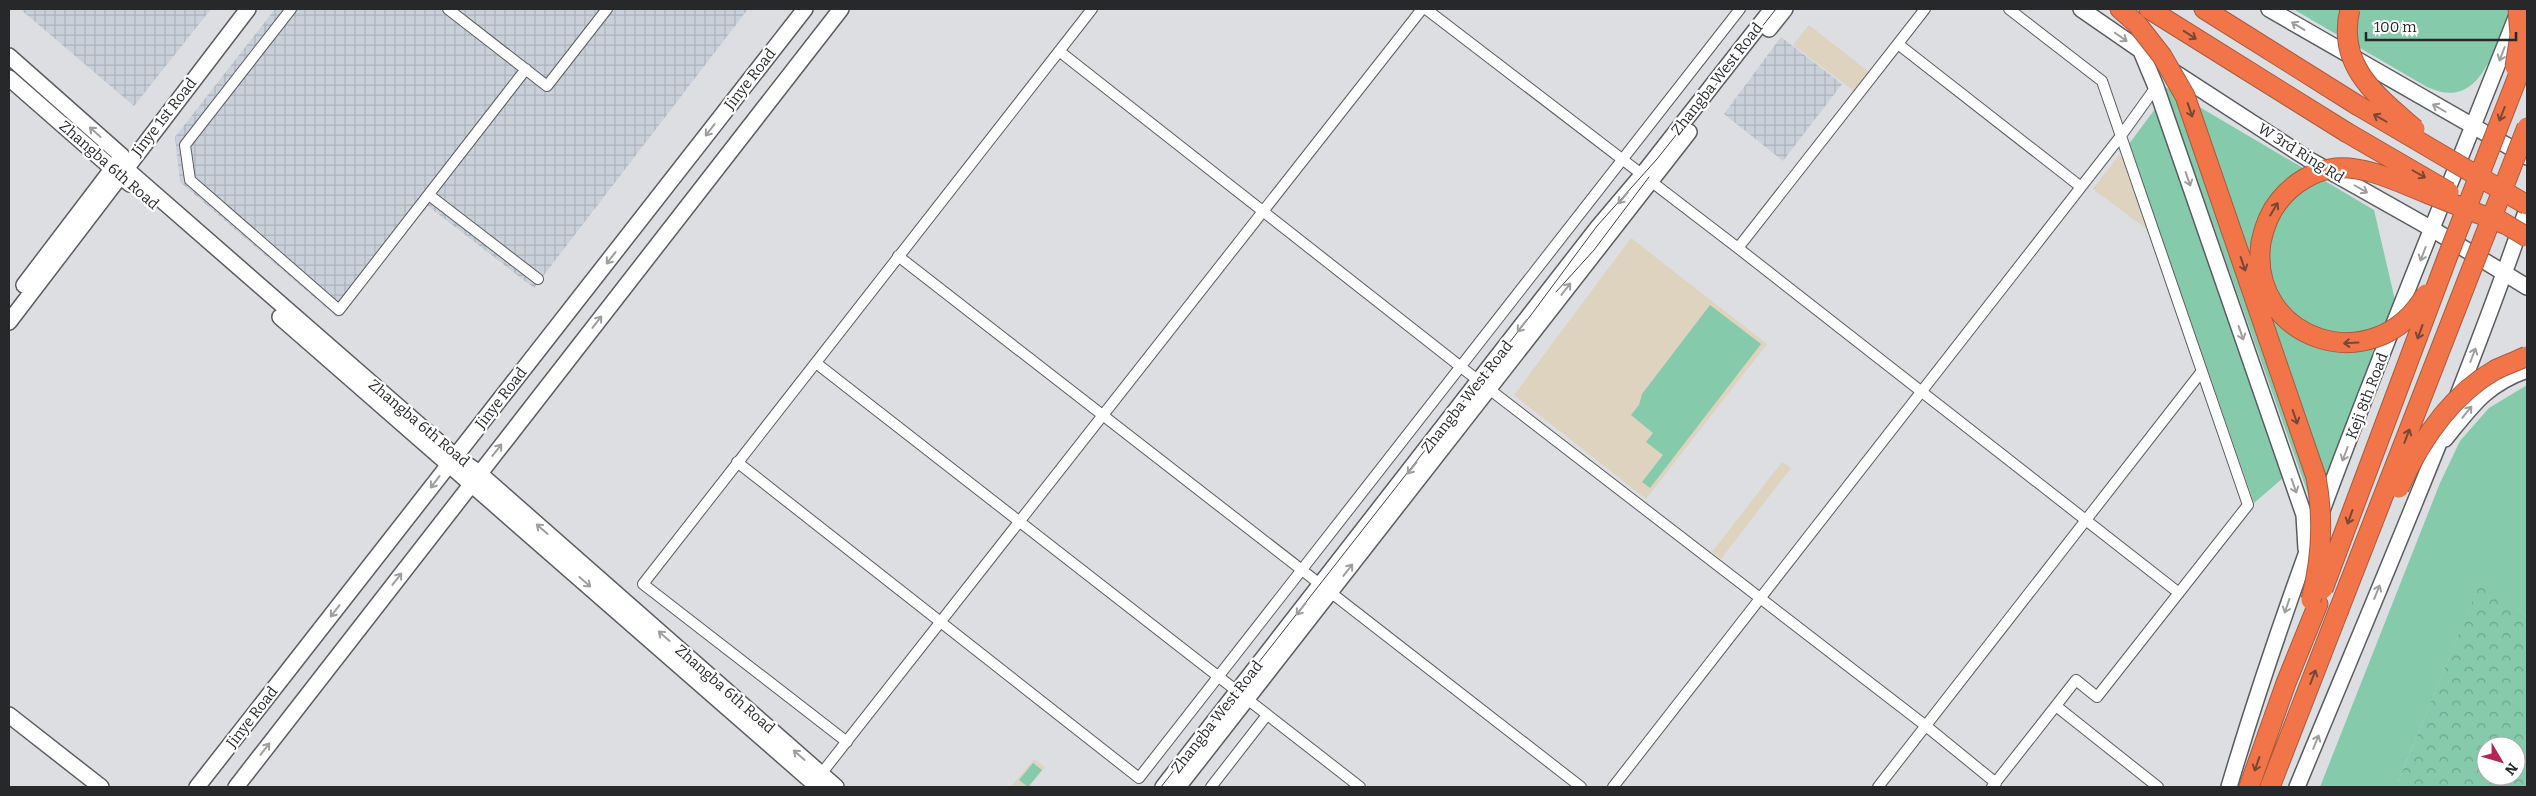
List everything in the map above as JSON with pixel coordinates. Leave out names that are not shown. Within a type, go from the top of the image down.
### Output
[{"type":"highway","points":[[2120,9],[2137,24],[2162,56],[2185,96],[2316,477],[2321,504],[2321,552],[2314,602]]},
{"type":"highway","points":[[2149,9],[2346,132],[2527,237]]},
{"type":"highway","points":[[2204,9],[2357,105],[2527,205]]},
{"type":"highway","points":[[2350,9],[2347,39],[2354,63],[2364,82],[2446,157]]},
{"type":"highway","points":[[2511,91],[2520,35],[2519,9]]},
{"type":"highway","name":"Keji 8th Road","points":[[2249,787],[2314,602],[2527,53]]},
{"type":"highway","points":[[2270,787],[2527,127]]},
{"type":"highway","points":[[2447,258],[2418,309],[2406,320],[2378,338],[2351,344],[2329,342],[2300,329],[2288,320],[2276,306],[2266,289],[2261,273],[2259,256],[2267,222],[2275,206],[2286,192],[2306,178],[2336,168],[2367,170],[2507,225]]},
{"type":"highway","points":[[2354,573],[2379,533],[2406,473],[2426,435],[2462,394],[2495,370],[2527,356]]},
{"type":"main road","name":"Jinye 1st Road","points":[[9,322],[120,166],[236,9]]},
{"type":"main road","name":"Jinye 1st Road","points":[[9,305],[248,9]]},
{"type":"main road","name":"Jinye Road","points":[[197,787],[805,9]]},
{"type":"main road","name":"Jinye Road","points":[[244,784],[475,478],[841,9]]},
{"type":"main road","name":"Zhangba West Road","points":[[1646,178],[1772,9]]},
{"type":"main road","name":"Zhangba West Road","points":[[1163,787],[1242,695],[1485,385],[1598,227],[1646,178],[1785,9]]},
{"type":"main road","name":"W 3rd Ring Rd","points":[[2081,9],[2141,51],[2308,159],[2432,229],[2527,287]]},
{"type":"main road","points":[[2270,9],[2527,157]]},
{"type":"main road","name":"Keji 8th Road","points":[[2229,787],[2257,693],[2306,553],[2519,9]]},
{"type":"main road","points":[[2141,51],[2156,87],[2304,515],[2306,553]]},
{"type":"main road","name":"Zhangba 6th Road","points":[[9,54],[120,166]]},
{"type":"main road","name":"Zhangba 6th Road","points":[[9,78],[120,166],[452,461],[475,478],[819,781],[836,787]]},
{"type":"main road","points":[[2297,787],[2436,450],[2505,273],[2527,209]]},
{"type":"main road","points":[[2436,450],[2480,395],[2507,377],[2527,370]]},
{"type":"main road","name":"Zhangba West Road","points":[[1178,787],[1242,695]]},
{"type":"main road","points":[[9,715],[101,787]]},
{"type":"street","points":[[291,9],[185,144],[190,180],[339,310],[526,70]]},
{"type":"street","points":[[448,9],[547,86],[607,9]]},
{"type":"street","points":[[847,742],[643,584],[736,462],[1092,9]]},
{"type":"street","points":[[819,781],[847,742],[1424,9],[1738,248],[2178,594]]},
{"type":"street","points":[[736,462],[1139,778],[1740,9]]},
{"type":"street","points":[[1738,248],[1926,9]]},
{"type":"street","points":[[1060,51],[1485,385],[1926,726],[1994,785],[2076,680],[2097,697],[2248,504],[2102,81],[2009,9]]},
{"type":"street","points":[[1898,44],[2081,186]]},
{"type":"street","points":[[1613,787],[2120,137],[2156,87]]},
{"type":"street","points":[[429,194],[538,279]]},
{"type":"street","points":[[898,256],[1581,787]]},
{"type":"street","points":[[816,362],[1360,787]]},
{"type":"street","points":[[1878,787],[2202,371]]},
{"type":"street","points":[[2056,706],[2158,787]]},
{"type":"street","points":[[1211,787],[1267,715]]},
{"type":"shaded area","points":[[20,9],[211,9],[134,106]]},
{"type":"shaded area","points":[[275,9],[748,9],[534,288],[428,206],[338,318],[180,182],[175,137]]},
{"type":"shaded area","points":[[1809,25],[1869,72],[1854,91],[1793,45]]},
{"type":"shaded area","points":[[1781,37],[1842,84],[1783,161],[1724,114]]},
{"type":"shaded area","points":[[2119,155],[2127,162],[2149,231],[2093,189]]},
{"type":"shaded area","points":[[1631,238],[1767,344],[1646,499],[1514,395]]},
{"type":"shaded area","points":[[1782,462],[1791,468],[1721,559],[1712,552]]},
{"type":"shaded area","points":[[1034,759],[1045,767],[1029,787],[1011,787]]},
{"type":"green space","points":[[2293,9],[2510,9],[2483,72],[2473,84],[2461,91],[2446,93],[2427,87]]},
{"type":"green space","points":[[2164,86],[2374,210],[2395,300],[2327,483],[2312,505]]},
{"type":"green space","points":[[2155,109],[2283,478],[2254,503],[2129,144]]},
{"type":"green space","points":[[1710,305],[1761,344],[1650,488],[1642,482],[1663,455],[1646,442],[1653,433],[1631,415],[1639,405],[1642,394]]},
{"type":"green space","points":[[2527,385],[2527,616],[2481,581],[2396,787],[2320,787],[2440,483],[2460,441],[2489,408]]},
{"type":"green space","points":[[2481,580],[2527,616],[2527,787],[2396,787]]},
{"type":"green space","points":[[1033,763],[1042,770],[1028,787],[1019,780]]},
{"type":"tram line","points":[[1161,787],[1531,315],[1597,226],[1657,159],[1776,9]]},
{"type":"tram line","points":[[1556,292],[1594,250],[1649,177]]}]
